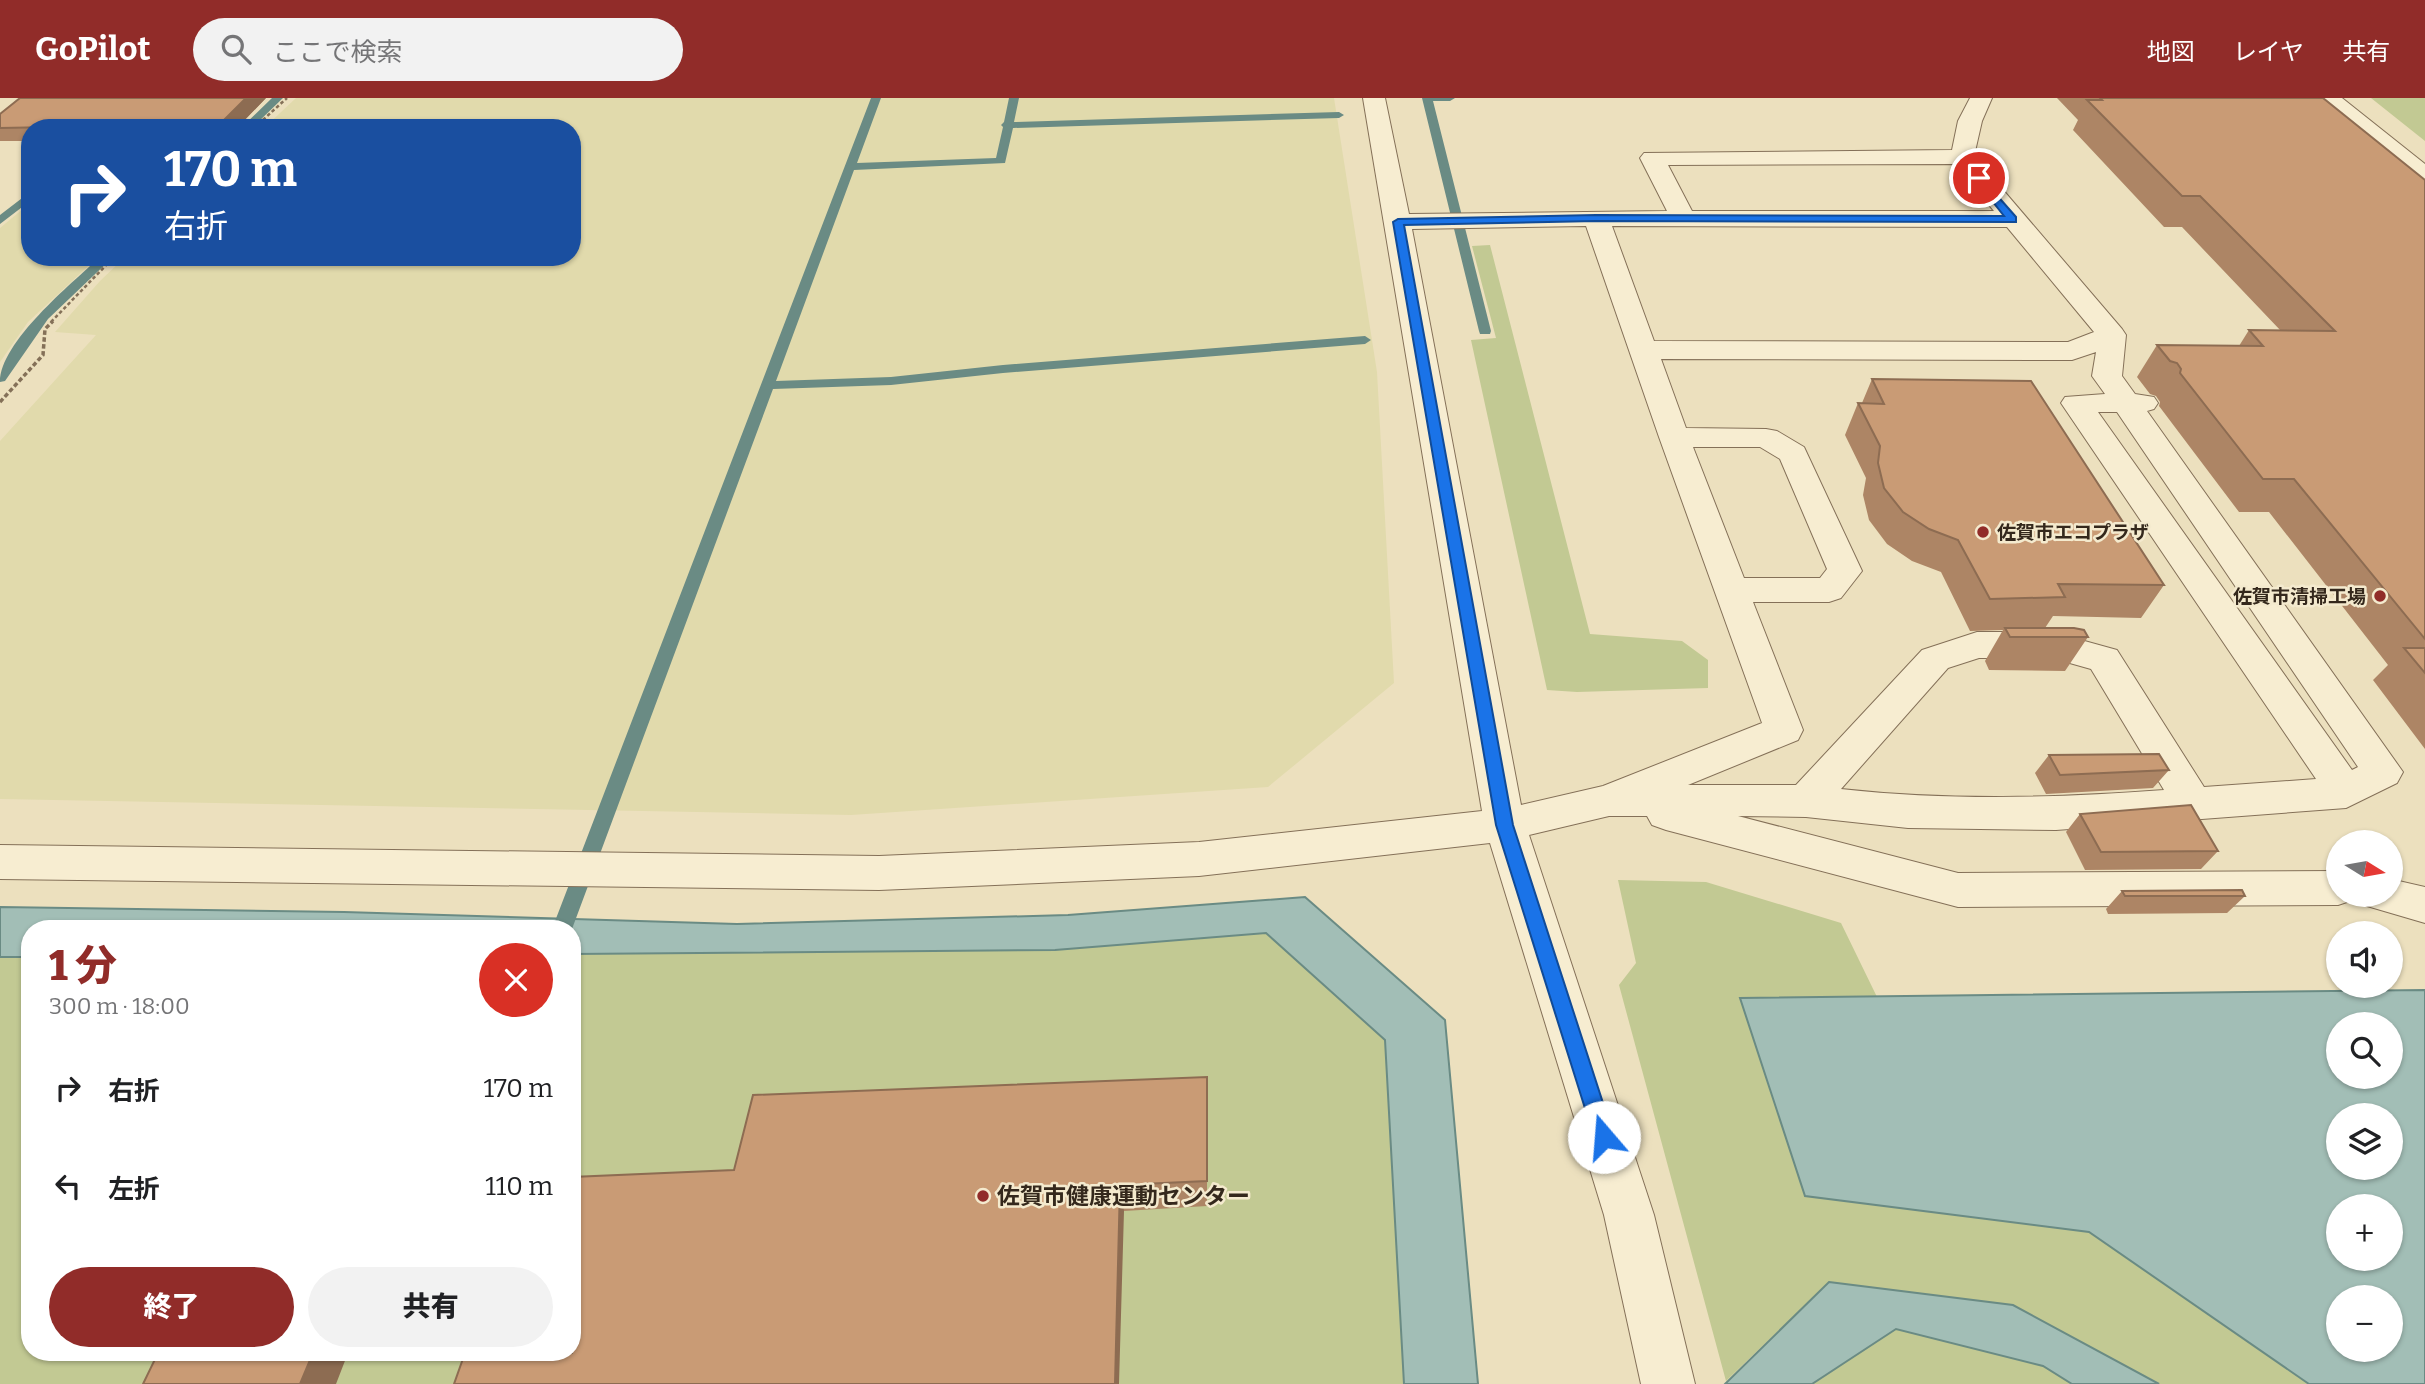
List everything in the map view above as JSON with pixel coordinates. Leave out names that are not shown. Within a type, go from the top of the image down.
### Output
[{"type":"street","points":[[1374,98],[1416,221],[1505,825],[1629,1215],[1668,1384]]},
{"type":"street","points":[[1609,800],[1806,801],[1908,812],[2056,814],[2346,792],[2383,772],[2107,376],[2112,335],[1962,157],[1969,121],[1981,98]]},
{"type":"street","points":[[2328,98],[2425,176]]},
{"type":"street","points":[[1683,218],[1652,158],[1962,157]]},
{"type":"street","points":[[1416,221],[1596,218],[2012,219]]},
{"type":"street","points":[[0,862],[879,873],[1199,859],[1505,825],[1609,800],[1784,730],[1674,437],[1596,218]]},
{"type":"street","points":[[1643,350],[2072,351],[2112,335]]},
{"type":"street","points":[[2157,403],[2076,403],[2346,792]]},
{"type":"street","points":[[1674,437],[1766,438],[1793,454],[1845,571],[1829,590],[1732,590]]},
{"type":"street","points":[[1806,801],[1935,659],[1977,645],[2052,645],[2104,659],[2192,802]]},
{"type":"street","points":[[1609,800],[1958,890],[2326,888]]},
{"type":"street","points":[[2403,899],[2425,905]]},
{"type":"path","points":[[264,119],[287,98]]},
{"type":"path","points":[[0,402],[43,355],[45,329],[105,266]]},
{"type":"shaded area","points":[[296,98],[1334,98],[1377,372],[1394,683],[1268,787],[851,815],[0,799],[0,441],[96,335],[55,332],[116,266],[581,266],[581,119],[274,119]]},
{"type":"shaded area","points":[[21,210],[21,266],[88,266],[28,322],[0,362],[0,228]]},
{"type":"green space","points":[[2371,98],[2425,98],[2425,141]]},
{"type":"green space","points":[[1490,245],[1590,634],[1682,641],[1708,660],[1708,688],[1577,692],[1547,690],[1471,340],[1496,338],[1472,246]]},
{"type":"green space","points":[[1618,880],[1706,882],[1841,923],[1877,997],[1741,998],[1805,1196],[2089,1232],[2309,1384],[2159,1384],[2148,1377],[1829,1282],[1726,1381],[1619,985],[1636,963]]},
{"type":"green space","name":"佐賀市健康運動センター","points":[[1266,933],[1385,1040],[1404,1384],[0,1384],[0,957],[21,957],[21,1361],[581,1361],[581,954],[1055,950]]},
{"type":"green space","points":[[1896,1329],[2043,1366],[2072,1384],[1812,1384]]},
{"type":"water","points":[[1305,897],[1445,1020],[1478,1384],[1404,1384],[1385,1040],[1266,933],[1055,950],[581,954],[581,920],[21,920],[21,957],[0,957],[0,907],[344,912],[737,924],[1068,915]]},
{"type":"water","points":[[2403,990],[2425,990],[2425,1384],[2309,1384],[2089,1232],[1805,1196],[1740,998],[2326,991],[2326,998],[2403,998]]},
{"type":"water","points":[[1829,1282],[2013,1305],[2159,1384],[2072,1384],[2043,1366],[1896,1329],[1812,1384],[1725,1384]]},
{"type":"building","points":[[20,98],[246,98],[225,119],[21,119],[21,128],[0,128],[0,114]]},
{"type":"building","points":[[2100,98],[2323,98],[2425,180],[2425,639],[2294,479],[2263,479],[2180,373],[2181,369],[2177,363],[2170,361],[2157,345],[2263,346],[2249,330],[2335,331],[2200,196],[2182,196],[2087,100],[2102,100]]},
{"type":"building","name":"佐賀市エコプラザ","points":[[1872,379],[2031,381],[2164,585],[2058,584],[2065,597],[1990,599],[1958,540],[1929,529],[1903,512],[1884,488],[1878,463],[1880,446],[1858,403],[1884,404]]},
{"type":"building","points":[[2005,628],[2074,628],[2084,630],[2088,637],[2010,637]]},
{"type":"building","points":[[2404,648],[2425,648],[2425,673]]},
{"type":"building","points":[[2159,754],[2169,770],[2060,775],[2049,755]]},
{"type":"building","points":[[2191,805],[2218,851],[2101,852],[2080,814]]},
{"type":"building","points":[[2242,890],[2245,896],[2125,896],[2122,891]]},
{"type":"building","points":[[1207,1077],[1207,1181],[1120,1185],[1115,1384],[454,1384],[462,1361],[581,1361],[581,1177],[734,1170],[753,1095]]},
{"type":"building","points":[[154,1361],[310,1361],[300,1384],[143,1384]]},
{"type":"waterway","points":[[256,119],[278,98]]},
{"type":"waterway","points":[[565,920],[876,98]]},
{"type":"waterway","points":[[1008,125],[1014,98]]},
{"type":"waterway","points":[[1450,98],[1427,98],[1485,331]]},
{"type":"waterway","points":[[1008,125],[1339,115]]},
{"type":"waterway","points":[[850,167],[1001,161],[1008,125]]},
{"type":"waterway","points":[[0,221],[21,203]]},
{"type":"waterway","points":[[0,378],[43,316],[97,266]]},
{"type":"waterway","points":[[768,385],[891,381],[1003,369],[1365,340]]},
{"type":"place","name":"佐賀市エコプラザ","points":[[1983,532]]},
{"type":"place","name":"佐賀市清掃工場","points":[[2380,596]]},
{"type":"place","name":"佐賀市健康運動センター","points":[[983,1196]]},
{"type":"route","points":[[1604,1137],[1505,825],[1398,222],[1596,218],[2012,219],[1979,178]]}]
